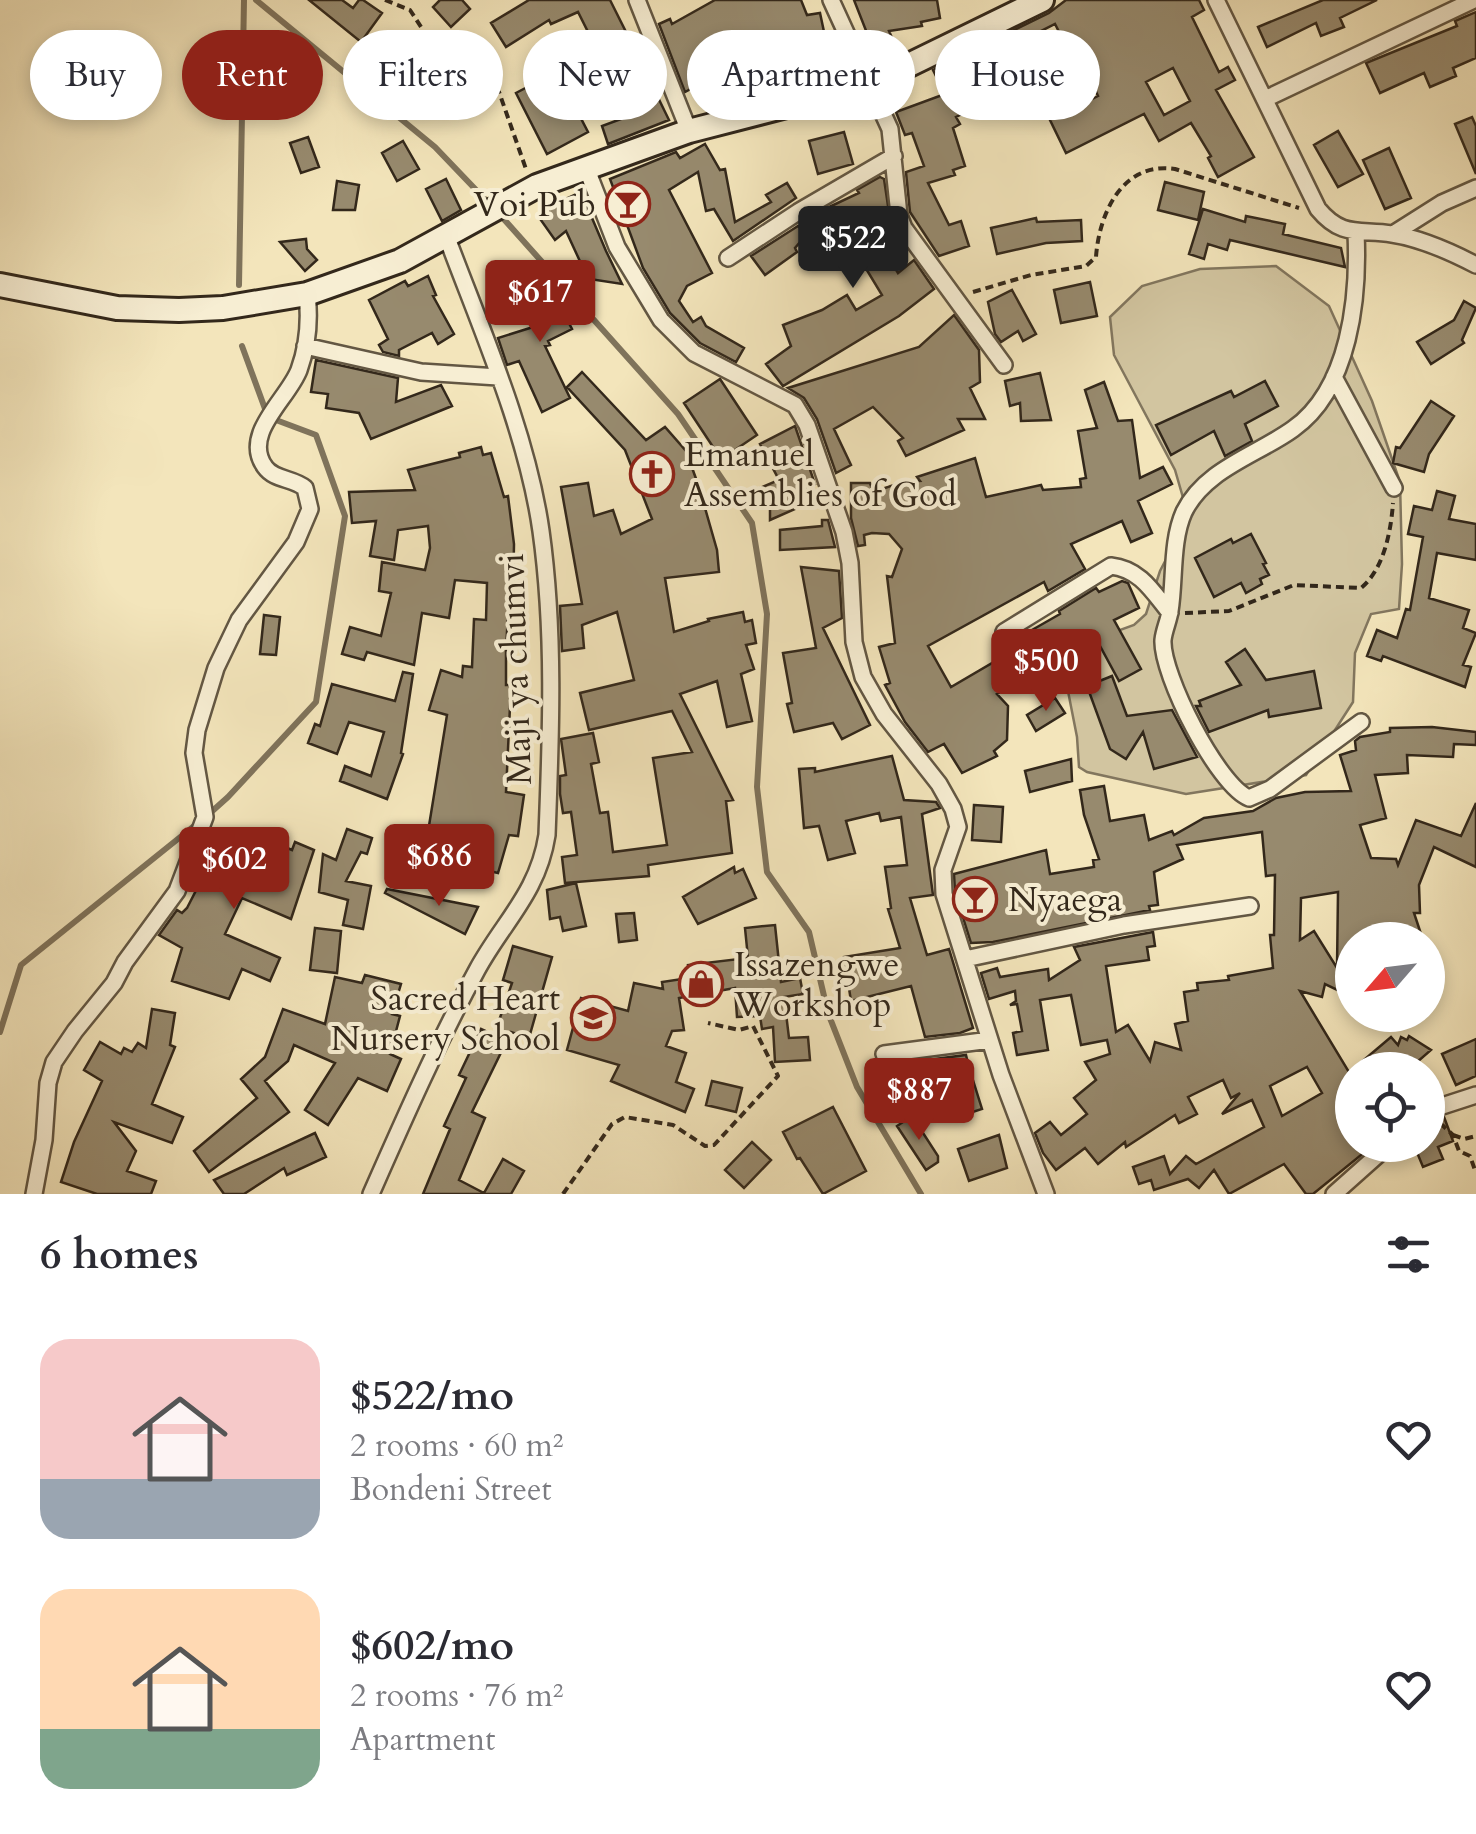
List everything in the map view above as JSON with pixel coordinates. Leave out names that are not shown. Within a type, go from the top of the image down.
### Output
[{"type":"street","points":[[637,0],[688,131]]},
{"type":"street","points":[[831,0],[844,30]]},
{"type":"street","points":[[915,59],[1011,7],[1042,0]]},
{"type":"street","points":[[1216,0],[1318,209],[1336,226],[1356,233],[1392,234],[1476,265]]},
{"type":"street","points":[[1265,99],[1474,0]]},
{"type":"street","points":[[0,286],[117,308],[179,310],[223,308],[307,294],[400,261],[530,189],[586,166],[731,120]]},
{"type":"street","points":[[886,120],[904,228],[1004,365]]},
{"type":"street","points":[[728,258],[894,156]]},
{"type":"street","points":[[586,166],[617,247],[662,320],[694,353],[796,405],[807,425],[844,532],[850,563],[854,642],[863,677],[884,714],[939,784],[953,809],[958,827],[942,880],[990,1040],[1046,1194]]},
{"type":"street","points":[[1392,234],[1442,203],[1476,188]]},
{"type":"street","points":[[1356,233],[1358,269],[1334,377],[1309,416],[1226,469],[1193,499],[1180,527],[1163,642],[1170,674],[1205,745],[1239,794],[1249,798],[1270,789],[1361,722]]},
{"type":"street","name":"Maji ya chumvi","points":[[371,1194],[478,967],[529,893],[544,853],[552,711],[541,530],[518,436],[446,235]]},
{"type":"street","points":[[34,1194],[54,1062],[176,891],[205,817],[194,754],[197,730],[216,668],[239,620],[289,552],[310,509],[305,488],[267,470],[258,441],[268,417],[298,374],[310,319],[307,294]]},
{"type":"street","points":[[306,346],[421,372],[498,378]]},
{"type":"street","points":[[1334,377],[1394,488]]},
{"type":"street","points":[[1004,632],[1110,566],[1139,575],[1170,613]]},
{"type":"street","points":[[965,960],[1124,926],[1250,906]]},
{"type":"street","points":[[884,1054],[990,1040]]},
{"type":"street","points":[[1445,1105],[1476,1095]]},
{"type":"street","points":[[1334,1194],[1370,1162]]},
{"type":"path","points":[[385,0],[410,10],[428,36],[498,92],[530,189]]},
{"type":"path","points":[[950,296],[1031,275],[1086,266],[1096,257],[1098,230],[1124,183],[1160,169],[1175,170],[1292,207],[1318,209]]},
{"type":"path","points":[[1170,613],[1229,611],[1294,585],[1361,588],[1370,580],[1384,551],[1394,488]]},
{"type":"path","points":[[563,1194],[612,1124],[625,1116],[673,1125],[705,1146],[714,1145],[772,1086],[778,1076],[753,1026],[739,1030],[708,1022]]},
{"type":"path","points":[[1445,1126],[1460,1151],[1470,1156],[1476,1173]]},
{"type":"path","points":[[1453,1135],[1464,1139],[1476,1136]]},
{"type":"shaded area","points":[[1276,266],[1329,306],[1372,401],[1400,482],[1399,609],[1371,614],[1355,653],[1353,702],[1306,775],[1186,794],[1087,772],[1079,767],[1066,681],[1081,657],[1146,614],[1173,546],[1184,501],[1175,470],[1114,355],[1110,317],[1142,286],[1200,269]]},
{"type":"building","points":[[309,0],[342,0],[353,8],[363,0],[382,13],[370,30],[346,30]]},
{"type":"building","points":[[440,0],[462,0],[470,9],[451,27],[433,7]]},
{"type":"building","points":[[529,0],[610,0],[625,30],[587,30],[578,12],[551,24],[549,20],[533,30],[523,30],[523,36],[506,47],[503,30],[495,30],[491,23]]},
{"type":"building","points":[[715,0],[801,0],[807,15],[820,13],[824,30],[687,30],[685,92],[667,45],[667,30],[661,30],[659,24],[670,19],[672,24]]},
{"type":"building","points":[[854,0],[937,0],[940,18],[921,22],[922,26],[866,30]]},
{"type":"building","points":[[1066,0],[1199,0],[1204,10],[1192,17],[1219,72],[1228,67],[1235,80],[1216,90],[1254,157],[1218,177],[1208,158],[1211,156],[1191,123],[1159,141],[1144,114],[1066,153],[1050,120],[1100,120],[1100,30],[1058,30],[1055,24],[1043,30],[1014,30]],"holes":[[[1173,68],[1190,101],[1164,115],[1146,82]]]},
{"type":"building","points":[[1323,0],[1377,0],[1340,18],[1344,27],[1321,36],[1316,23],[1267,47],[1258,27]]},
{"type":"building","points":[[1476,12],[1476,58],[1453,68],[1456,76],[1430,87],[1424,73],[1380,93],[1366,63],[1457,26],[1455,21]]},
{"type":"building","points":[[935,98],[935,120],[958,120],[960,124],[953,128],[965,166],[953,170],[955,175],[928,183],[949,225],[961,221],[969,246],[939,256],[910,212],[906,172],[924,166],[912,133],[905,135],[899,120],[915,120],[915,105]]},
{"type":"building","points":[[667,116],[669,120],[608,144],[602,126],[618,120],[667,120]]},
{"type":"building","points":[[1472,117],[1476,126],[1476,174],[1455,124]]},
{"type":"building","points":[[530,120],[582,120],[588,132],[547,154]]},
{"type":"building","points":[[1338,131],[1363,174],[1338,187],[1314,145]]},
{"type":"building","points":[[844,132],[853,164],[818,174],[809,141]]},
{"type":"building","points":[[308,137],[319,167],[301,173],[290,143]]},
{"type":"building","points":[[403,141],[419,169],[397,181],[382,153]]},
{"type":"building","points":[[705,144],[720,170],[725,169],[735,222],[771,202],[766,195],[787,183],[796,198],[733,241],[714,209],[706,211],[698,172],[669,190],[712,273],[687,286],[679,301],[693,322],[701,317],[706,326],[744,348],[736,362],[700,343],[670,313],[643,268],[610,179],[676,152],[680,158]]},
{"type":"building","points":[[1389,148],[1411,198],[1385,209],[1363,160]]},
{"type":"building","points":[[880,177],[884,179],[891,226],[875,235],[898,273],[914,260],[934,289],[899,316],[783,386],[766,364],[791,346],[783,325],[847,295],[856,310],[882,295],[862,262],[866,259],[850,222],[833,229],[827,208],[859,193],[857,190]]},
{"type":"building","points":[[446,179],[461,210],[442,221],[426,189]]},
{"type":"building","points":[[337,181],[359,185],[355,210],[333,210]]},
{"type":"building","points":[[1165,182],[1204,192],[1198,220],[1158,210]]},
{"type":"building","points":[[581,192],[622,284],[583,278],[584,270],[566,231],[555,240],[538,216],[550,202],[555,204]]},
{"type":"building","points":[[1203,209],[1245,222],[1246,216],[1285,224],[1283,234],[1341,248],[1345,267],[1230,240],[1227,250],[1208,244],[1204,259],[1189,254]]},
{"type":"building","points":[[1036,218],[1037,222],[1081,220],[1082,241],[1046,243],[997,254],[991,228]]},
{"type":"building","points":[[798,226],[807,234],[795,248],[797,252],[765,275],[751,256]]},
{"type":"building","points":[[306,239],[307,249],[317,260],[305,271],[280,242]]},
{"type":"building","points":[[541,270],[572,329],[545,346],[570,398],[542,412],[519,361],[507,365],[498,338],[546,323],[523,280]]},
{"type":"building","points":[[428,276],[436,295],[433,296],[454,334],[438,344],[432,333],[399,350],[399,356],[383,352],[379,345],[388,339],[369,300],[405,281],[408,286]]},
{"type":"building","points":[[1090,282],[1097,316],[1061,323],[1054,290]]},
{"type":"building","points":[[1012,290],[1036,334],[1023,341],[1018,331],[1001,342],[995,334],[988,302]]},
{"type":"building","points":[[1464,301],[1476,308],[1464,343],[1431,364],[1417,342],[1454,320]]},
{"type":"building","points":[[954,315],[979,350],[980,382],[970,388],[985,419],[958,419],[964,430],[906,456],[898,441],[903,438],[873,407],[834,429],[851,465],[836,473],[817,419],[804,398],[788,388],[919,347]]},
{"type":"building","points":[[316,360],[398,378],[396,402],[441,385],[452,406],[371,439],[359,413],[326,408],[328,394],[311,392]]},
{"type":"building","points":[[582,372],[646,440],[665,427],[686,451],[699,487],[717,550],[719,572],[665,578],[674,632],[708,619],[743,612],[745,622],[752,620],[756,643],[746,645],[754,669],[741,674],[752,721],[727,727],[717,681],[680,694],[733,800],[726,801],[732,853],[648,865],[649,876],[565,883],[562,857],[577,855],[571,812],[563,813],[560,794],[560,776],[566,775],[561,739],[593,733],[599,762],[591,764],[600,813],[608,812],[613,852],[667,845],[653,758],[692,752],[672,711],[589,730],[580,693],[634,680],[617,612],[582,625],[584,648],[562,651],[560,606],[582,604],[561,487],[588,483],[594,516],[613,510],[621,534],[652,519],[625,450],[567,387]]},
{"type":"building","points":[[1040,373],[1051,420],[1021,421],[1020,403],[1010,406],[1005,381]]},
{"type":"building","points":[[720,379],[757,435],[726,456],[719,456],[684,403]]},
{"type":"building","points":[[1265,381],[1278,406],[1245,424],[1252,441],[1225,456],[1214,431],[1171,455],[1156,425],[1231,391],[1234,397]]},
{"type":"building","points":[[1104,382],[1118,421],[1132,420],[1140,478],[1163,467],[1172,484],[1138,501],[1152,533],[1131,542],[1122,521],[1071,544],[1085,569],[1048,591],[1044,582],[928,646],[951,687],[1009,653],[1004,646],[1096,588],[1099,592],[1122,581],[1128,583],[1139,608],[1114,620],[1141,669],[1119,681],[1094,635],[1043,656],[1011,675],[1016,684],[997,694],[1008,706],[1007,740],[994,751],[997,756],[962,773],[944,744],[928,752],[905,722],[885,685],[890,683],[879,647],[895,643],[887,576],[892,577],[902,549],[889,534],[864,535],[865,545],[858,546],[851,518],[851,483],[870,483],[873,492],[920,481],[917,477],[975,458],[986,497],[1041,485],[1043,490],[1081,487],[1080,479],[1086,478],[1078,431],[1097,428],[1085,390]]},
{"type":"building","points":[[1431,401],[1454,416],[1429,454],[1424,472],[1393,463],[1396,447],[1400,448]]},
{"type":"building","points":[[795,426],[815,484],[811,486],[815,495],[811,497],[813,501],[770,520],[760,488],[779,480],[760,444]]},
{"type":"building","points":[[481,447],[483,455],[491,453],[504,497],[508,496],[514,544],[512,614],[508,614],[506,650],[506,685],[511,685],[506,792],[524,795],[518,836],[509,835],[498,873],[454,863],[451,884],[394,864],[403,826],[428,832],[447,715],[429,710],[441,670],[462,677],[463,666],[472,667],[474,619],[486,620],[487,583],[455,580],[449,618],[422,613],[414,665],[367,652],[364,660],[342,654],[350,627],[381,636],[391,593],[379,591],[382,562],[425,570],[430,548],[428,526],[398,530],[394,560],[370,556],[376,521],[352,523],[349,492],[415,490],[408,470],[460,457],[459,453]]},
{"type":"building","points":[[1437,491],[1455,496],[1449,519],[1476,524],[1476,560],[1437,553],[1429,598],[1469,610],[1463,628],[1476,633],[1463,665],[1471,667],[1465,687],[1383,656],[1381,661],[1367,656],[1377,630],[1397,638],[1406,609],[1410,610],[1423,537],[1408,534],[1414,506],[1432,510]]},
{"type":"building","points":[[822,520],[828,520],[835,547],[780,550],[780,530],[822,526]]},
{"type":"building","points":[[1251,534],[1269,575],[1246,593],[1241,583],[1214,597],[1195,558],[1231,539],[1233,543]]},
{"type":"building","points":[[801,567],[839,571],[842,618],[823,628],[870,725],[842,739],[833,723],[794,732],[787,704],[792,703],[783,653],[816,648]]},
{"type":"building","points":[[264,615],[280,617],[276,655],[260,654]]},
{"type":"building","points":[[1245,649],[1266,680],[1314,671],[1321,708],[1269,717],[1268,710],[1209,732],[1196,706],[1201,706],[1199,701],[1241,685],[1226,662]]},
{"type":"building","points":[[403,672],[413,674],[403,754],[387,799],[340,781],[345,766],[371,776],[384,732],[349,722],[337,754],[308,743],[315,724],[320,726],[332,684],[395,701]]},
{"type":"building","points":[[1112,676],[1127,716],[1172,710],[1197,757],[1154,769],[1143,732],[1126,759],[1110,749],[1087,686]]},
{"type":"building","points":[[1055,698],[1065,713],[1036,731],[1027,715]]},
{"type":"building","points":[[1432,727],[1476,732],[1476,745],[1454,744],[1453,757],[1407,755],[1408,773],[1375,775],[1386,818],[1360,825],[1371,858],[1396,859],[1398,865],[1416,820],[1461,836],[1476,803],[1476,867],[1434,847],[1419,885],[1420,913],[1414,913],[1417,922],[1338,922],[1338,892],[1301,898],[1300,940],[1314,931],[1335,965],[1335,989],[1325,984],[1322,997],[1300,991],[1337,1052],[1335,1162],[1352,1162],[1313,1194],[1306,1194],[1284,1164],[1229,1194],[1214,1170],[1199,1188],[1188,1179],[1154,1190],[1151,1180],[1139,1184],[1133,1167],[1164,1156],[1170,1174],[1186,1156],[1196,1164],[1264,1127],[1252,1100],[1222,1114],[1240,1093],[1231,1098],[1223,1080],[1188,1097],[1197,1114],[1179,1123],[1175,1115],[1126,1147],[1125,1142],[1098,1164],[1085,1148],[1056,1170],[1035,1133],[1050,1122],[1061,1135],[1087,1114],[1074,1098],[1096,1080],[1085,1062],[1110,1054],[1107,1040],[1081,1045],[1071,995],[1040,1000],[1048,1050],[1017,1055],[1013,1033],[1022,1031],[1017,1004],[1010,1005],[1016,1001],[1015,991],[989,999],[981,973],[997,968],[1000,977],[1048,969],[1049,980],[1080,960],[1074,947],[1153,932],[1155,946],[1147,947],[1149,960],[1106,966],[1116,1032],[1128,1025],[1150,1061],[1155,1042],[1181,1050],[1175,1024],[1188,1021],[1184,992],[1198,990],[1197,983],[1229,980],[1228,976],[1273,968],[1270,935],[1274,935],[1275,875],[1266,876],[1262,832],[1177,845],[1183,859],[1154,872],[1158,905],[1149,906],[1150,910],[993,942],[971,943],[955,892],[954,874],[1046,850],[1050,874],[1094,867],[1093,860],[1099,859],[1080,790],[1104,786],[1110,821],[1144,815],[1149,840],[1172,831],[1174,835],[1204,818],[1253,811],[1276,798],[1305,792],[1351,791],[1340,755],[1356,750],[1355,741],[1360,737],[1390,732],[1390,728]],"holes":[[[1307,1067],[1322,1093],[1282,1116],[1270,1086]]]},
{"type":"building","points":[[892,756],[904,800],[936,802],[940,808],[922,814],[933,895],[910,898],[927,955],[949,949],[973,1028],[960,1033],[925,1037],[911,986],[851,1001],[844,957],[900,948],[888,909],[891,908],[885,867],[907,865],[901,817],[881,821],[879,813],[846,821],[855,853],[828,860],[819,826],[804,828],[799,769],[815,768],[815,772]]},
{"type":"building","points":[[1071,759],[1072,781],[1030,792],[1025,771]]},
{"type":"building","points":[[974,805],[1003,807],[1001,842],[972,840]]},
{"type":"building","points":[[347,829],[372,838],[367,854],[361,852],[346,881],[371,886],[363,929],[343,925],[348,900],[319,892],[323,854],[336,860]]},
{"type":"building","points":[[235,830],[282,852],[285,847],[292,850],[295,842],[314,850],[291,919],[242,898],[225,934],[280,958],[270,981],[242,969],[229,999],[172,981],[182,948],[159,935],[177,910],[182,913],[187,908],[224,836],[230,839]]},
{"type":"building","points":[[734,867],[735,873],[743,869],[756,898],[698,924],[683,897]]},
{"type":"building","points":[[576,883],[586,926],[563,931],[560,917],[550,919],[547,890]]},
{"type":"building","points":[[387,889],[478,907],[465,934],[385,893]]},
{"type":"building","points":[[634,913],[637,940],[619,942],[616,914]]},
{"type":"building","points":[[775,925],[781,982],[800,978],[803,994],[784,997],[789,1038],[808,1037],[810,1060],[775,1062],[773,1027],[762,1029],[760,1016],[737,1017],[735,988],[679,998],[684,1030],[672,1031],[666,1046],[686,1053],[676,1082],[694,1089],[685,1112],[611,1081],[619,1065],[567,1050],[581,998],[628,1011],[634,983],[663,989],[662,982],[689,978],[688,965],[748,958],[745,928]]},
{"type":"building","points":[[315,928],[341,931],[337,973],[310,970]]},
{"type":"building","points":[[513,946],[552,957],[529,1038],[511,1032],[472,1112],[485,1118],[459,1180],[484,1193],[503,1159],[524,1171],[511,1194],[423,1194],[450,1129],[444,1126],[466,1078],[459,1075],[481,1029],[494,1035],[512,983],[503,980]]},
{"type":"building","points":[[365,975],[401,984],[392,1014],[400,1016],[390,1054],[401,1059],[387,1091],[358,1078],[328,1125],[305,1110],[335,1063],[294,1045],[288,1061],[265,1081],[289,1112],[209,1172],[194,1151],[257,1098],[241,1079],[265,1057],[283,1009],[325,1024],[335,977],[362,983]]},
{"type":"building","points":[[152,1009],[175,1013],[170,1045],[175,1047],[152,1104],[183,1117],[172,1143],[114,1122],[136,1151],[127,1171],[156,1181],[151,1194],[97,1194],[61,1182],[102,1081],[84,1070],[100,1042],[121,1054],[124,1048],[132,1052],[138,1043],[146,1048]]},
{"type":"building","points":[[1409,1036],[1431,1050],[1373,1052],[1391,1037],[1398,1045],[1401,1037],[1407,1040]]},
{"type":"building","points":[[1476,1039],[1476,1076],[1456,1085],[1445,1053]]},
{"type":"building","points":[[966,1055],[970,1072],[885,1097],[878,1072],[912,1062]]},
{"type":"building","points":[[972,1077],[982,1109],[948,1120],[941,1098]]},
{"type":"building","points":[[712,1081],[742,1088],[736,1112],[706,1105]]},
{"type":"building","points":[[833,1107],[866,1171],[823,1194],[783,1132]]},
{"type":"building","points":[[912,1116],[938,1156],[938,1162],[926,1170],[897,1126]]},
{"type":"building","points":[[1445,1120],[1453,1141],[1445,1144]]},
{"type":"building","points":[[315,1133],[326,1157],[287,1175],[284,1168],[244,1194],[224,1194],[214,1180]]},
{"type":"building","points":[[999,1135],[1007,1168],[969,1181],[958,1149]]},
{"type":"building","points":[[752,1142],[771,1160],[744,1188],[725,1170]]},
{"type":"waterway","points":[[239,285],[244,0]]},
{"type":"waterway","points":[[256,0],[435,147],[501,216],[678,414],[752,523],[767,614],[757,787],[767,872],[809,932],[828,1013],[857,1087],[921,1194]]},
{"type":"waterway","points":[[209,814],[316,702],[345,516],[316,435],[268,417],[242,346]]},
{"type":"waterway","points":[[0,1032],[21,965],[199,822]]},
{"type":"place","name":"Voi Pub","points":[[628,204]]},
{"type":"place","name":"Emanuel Assemblies of God","points":[[652,474]]},
{"type":"place","name":"Nyaega","points":[[975,899]]},
{"type":"place","name":"Issazengwe Workshop","points":[[701,984]]},
{"type":"place","name":"Sacred Heart Nursery School","points":[[593,1018]]}]
